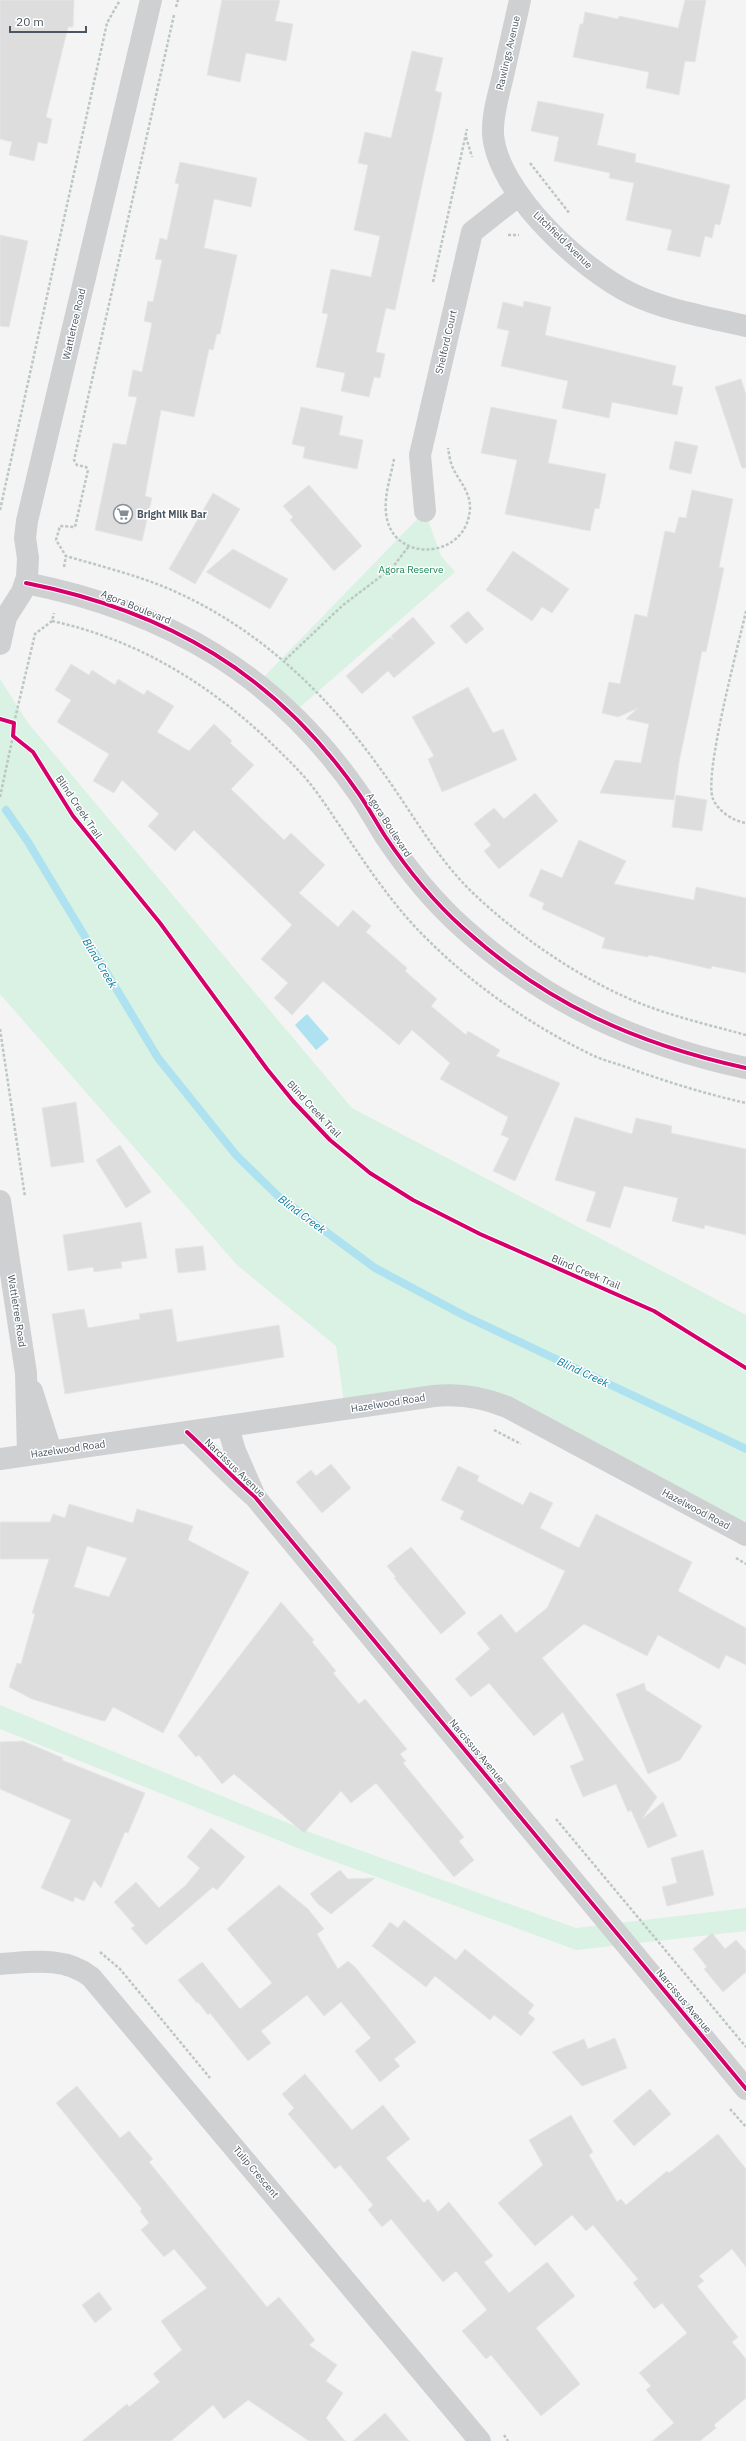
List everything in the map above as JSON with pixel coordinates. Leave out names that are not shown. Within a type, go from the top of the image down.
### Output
[{"type":"street","name":"Wattletree Road","points":[[0,644],[6,617],[26,583],[28,566],[25,538],[27,521],[151,0]]},
{"type":"street","name":"Rawlings Avenue","points":[[496,105],[520,0]]},
{"type":"street","name":"Litchfield Avenue","points":[[496,105],[493,133],[501,163],[519,195],[567,247],[606,279],[652,303],[746,326]]},
{"type":"street","name":"Shelford Court","points":[[425,511],[420,455],[472,232],[519,195]]},
{"type":"street","name":"Agora Boulevard","points":[[26,583],[98,600],[150,619],[204,646],[253,681],[296,718],[334,760],[408,868],[433,897],[463,928],[528,979],[570,1006],[610,1026],[653,1043],[700,1058],[746,1068]]},
{"type":"street","name":"Wattletree Road","points":[[0,1201],[26,1373],[28,1454]]},
{"type":"street","name":"Wattletree Road","points":[[26,1373],[51,1451]]},
{"type":"street","name":"Hazelwood Road","points":[[0,1459],[434,1396],[467,1395],[484,1398],[507,1407],[746,1535]]},
{"type":"street","name":"Narcissus Avenue","points":[[228,1427],[235,1451],[255,1497]]},
{"type":"street","name":"Narcissus Avenue","points":[[187,1432],[212,1455],[228,1474],[255,1497],[746,2089]]},
{"type":"street","name":"Tulip Crescent","points":[[0,1964],[50,1961],[76,1967],[91,1977],[480,2441]]},
{"type":"path","points":[[0,510],[107,23],[120,0]]},
{"type":"path","points":[[178,0],[74,460],[77,465],[86,467],[88,470],[77,520],[74,528],[60,526],[56,540],[66,556],[143,579],[176,592],[207,608],[255,638],[284,660],[326,700],[358,738],[450,867],[474,894],[499,916],[549,952],[617,993],[646,1006],[746,1035]]},
{"type":"path","points":[[526,158],[573,218]]},
{"type":"path","points":[[284,660],[343,605],[392,568],[409,546]]},
{"type":"path","points":[[63,570],[66,556]]},
{"type":"path","points":[[746,611],[714,757],[710,788],[713,799],[719,809],[729,816],[746,823]]},
{"type":"path","points":[[0,797],[14,723],[35,634],[52,621]]},
{"type":"path","points":[[9,722],[14,723]]},
{"type":"path","points":[[12,736],[18,738]]},
{"type":"path","points":[[491,1428],[525,1447]]},
{"type":"path","points":[[732,1556],[746,1564]]},
{"type":"green space","name":"Agora Reserve","points":[[425,511],[441,556],[455,572],[292,714],[257,684]]},
{"type":"green space","points":[[0,679],[28,723],[352,1108],[746,1315],[746,1535],[495,1402],[345,1409],[336,1346],[237,1265],[0,994]]},
{"type":"green space","points":[[0,1705],[312,1833],[576,1928],[746,1908],[746,1931],[576,1950],[300,1849],[0,1729]]},
{"type":"water","points":[[307,1014],[329,1039],[316,1050],[295,1025]]},
{"type":"building","points":[[0,0],[74,0],[73,27],[68,27],[46,117],[52,119],[47,144],[38,142],[34,161],[9,155],[12,142],[0,139]]},
{"type":"building","points":[[222,0],[280,0],[275,21],[293,24],[286,61],[246,53],[240,82],[207,75]]},
{"type":"building","points":[[685,0],[706,0],[695,62],[685,61],[679,95],[646,88],[649,72],[573,57],[580,24],[583,24],[585,12],[618,19],[619,16],[678,28]]},
{"type":"building","points":[[412,51],[443,58],[435,91],[442,93],[395,310],[386,308],[376,352],[385,354],[380,378],[374,377],[369,397],[341,391],[345,373],[316,367],[328,314],[322,313],[331,269],[371,277],[380,236],[354,230],[368,165],[358,163],[365,132],[391,138]]},
{"type":"building","points":[[538,101],[604,114],[597,145],[636,154],[635,162],[730,185],[720,225],[715,224],[712,238],[705,236],[700,257],[667,250],[672,230],[626,220],[634,183],[609,178],[610,173],[554,161],[559,137],[531,131]]},
{"type":"building","points":[[180,162],[257,178],[251,207],[214,199],[204,248],[237,255],[220,334],[217,334],[213,350],[209,349],[194,417],[161,410],[145,496],[152,498],[142,541],[95,530],[113,443],[126,445],[137,397],[128,396],[133,370],[142,372],[152,323],[144,321],[148,301],[153,302],[162,260],[155,259],[160,238],[167,240],[179,184],[175,183]]},
{"type":"building","points":[[0,235],[28,241],[9,327],[0,326]]},
{"type":"building","points":[[524,301],[551,307],[545,335],[676,366],[672,385],[683,387],[677,415],[612,402],[609,418],[562,408],[568,381],[501,366],[509,331],[497,328],[503,302],[523,307]]},
{"type":"building","points":[[741,379],[746,395],[746,468],[742,468],[715,387]]},
{"type":"building","points":[[301,407],[343,416],[339,435],[363,440],[357,469],[303,458],[305,447],[292,444]]},
{"type":"building","points":[[491,407],[557,420],[548,463],[606,474],[599,509],[595,508],[590,531],[505,514],[517,460],[481,453]]},
{"type":"building","points":[[675,441],[698,446],[691,474],[669,469]]},
{"type":"building","points":[[309,485],[362,546],[334,571],[290,520],[293,517],[283,506]]},
{"type":"building","points":[[692,490],[733,499],[719,567],[724,568],[706,652],[702,651],[679,762],[674,800],[600,793],[615,760],[641,763],[649,724],[626,719],[638,708],[618,717],[602,713],[609,682],[620,684],[635,614],[647,617],[665,531],[675,533],[679,517],[686,518]]},
{"type":"building","points":[[213,493],[240,509],[195,584],[169,569]]},
{"type":"building","points":[[233,549],[288,579],[270,609],[206,572]]},
{"type":"building","points":[[513,551],[569,589],[552,613],[542,607],[532,621],[486,590]]},
{"type":"building","points":[[468,611],[484,629],[466,644],[450,626]]},
{"type":"building","points":[[413,617],[435,643],[394,678],[388,671],[362,694],[346,676],[390,637],[394,640],[391,636]]},
{"type":"building","points":[[71,664],[89,675],[92,670],[115,685],[118,679],[144,695],[147,690],[174,706],[157,732],[189,751],[214,724],[232,741],[230,743],[254,765],[231,789],[284,840],[291,833],[325,865],[299,893],[338,927],[353,910],[371,926],[366,932],[407,968],[405,971],[437,999],[431,1006],[466,1035],[468,1031],[500,1050],[496,1056],[560,1083],[515,1181],[493,1171],[509,1138],[501,1135],[508,1117],[440,1079],[450,1063],[412,1030],[399,1045],[323,981],[292,1015],[274,998],[288,983],[261,959],[292,925],[194,830],[175,851],[148,826],[159,814],[122,780],[114,793],[93,781],[109,754],[57,722],[71,700],[55,690]]},
{"type":"building","points":[[468,687],[493,733],[503,729],[517,760],[442,792],[428,759],[434,756],[412,717]]},
{"type":"building","points":[[535,793],[558,821],[499,869],[484,851],[491,845],[474,824],[494,808],[504,819]]},
{"type":"building","points":[[676,795],[707,800],[702,831],[672,827]]},
{"type":"building","points":[[579,840],[626,861],[614,884],[694,900],[696,887],[746,898],[746,973],[712,966],[711,969],[649,955],[648,957],[602,948],[605,938],[542,909],[544,903],[529,896],[541,869],[562,878]]},
{"type":"building","points":[[76,1102],[84,1162],[51,1167],[42,1108]]},
{"type":"building","points":[[575,1117],[632,1134],[636,1118],[672,1126],[671,1133],[746,1149],[746,1235],[705,1225],[704,1229],[672,1221],[678,1198],[624,1186],[610,1228],[586,1221],[596,1192],[555,1180]]},
{"type":"building","points":[[120,1145],[151,1192],[126,1208],[96,1160]]},
{"type":"building","points":[[141,1222],[147,1258],[121,1262],[122,1268],[94,1272],[93,1267],[68,1271],[63,1235]]},
{"type":"building","points":[[203,1246],[206,1270],[178,1273],[175,1249]]},
{"type":"building","points":[[84,1309],[88,1328],[140,1319],[139,1314],[172,1309],[177,1342],[279,1325],[284,1357],[65,1394],[52,1314]]},
{"type":"building","points":[[331,1464],[351,1488],[322,1513],[296,1482],[311,1470],[316,1476]]},
{"type":"building","points":[[458,1466],[479,1476],[477,1481],[523,1505],[530,1492],[553,1503],[540,1528],[579,1548],[596,1514],[692,1562],[678,1591],[746,1628],[746,1665],[726,1655],[719,1669],[658,1635],[647,1656],[584,1624],[542,1658],[657,1797],[642,1819],[663,1802],[677,1836],[648,1848],[631,1810],[628,1812],[616,1784],[583,1797],[570,1766],[584,1760],[563,1712],[534,1736],[489,1683],[471,1697],[455,1679],[490,1649],[477,1633],[501,1614],[516,1633],[547,1608],[565,1571],[460,1519],[464,1511],[441,1500]]},
{"type":"building","points":[[69,1504],[133,1523],[137,1509],[193,1526],[188,1540],[249,1572],[163,1733],[113,1707],[105,1721],[103,1721],[32,1699],[9,1687],[17,1663],[21,1664],[35,1614],[32,1613],[49,1559],[0,1559],[0,1522],[50,1522],[53,1514],[65,1518]],"holes":[[[87,1546],[127,1558],[109,1597],[74,1587]]]},
{"type":"building","points":[[411,1547],[466,1613],[441,1634],[394,1578],[396,1577],[387,1566]]},
{"type":"building","points":[[281,1602],[314,1640],[312,1642],[336,1671],[333,1673],[359,1704],[365,1699],[407,1749],[400,1754],[406,1761],[403,1763],[464,1837],[459,1841],[474,1860],[454,1877],[376,1783],[351,1803],[341,1791],[304,1833],[234,1774],[222,1784],[199,1755],[196,1757],[178,1736]]},
{"type":"building","points":[[644,1683],[646,1690],[702,1726],[680,1760],[648,1774],[616,1694]]},
{"type":"building","points":[[23,1741],[63,1758],[62,1760],[145,1793],[128,1833],[125,1832],[101,1888],[94,1880],[84,1901],[75,1897],[73,1902],[41,1888],[71,1820],[0,1789],[0,1742]]},
{"type":"building","points":[[211,1828],[245,1857],[217,1890],[213,1887],[146,1945],[131,1928],[135,1926],[114,1902],[136,1882],[159,1908],[186,1885],[200,1868],[187,1857]]},
{"type":"building","points":[[703,1850],[714,1895],[667,1906],[662,1887],[677,1883],[671,1858]]},
{"type":"building","points":[[340,1870],[348,1879],[375,1878],[331,1914],[318,1904],[310,1894]]},
{"type":"building","points":[[279,1885],[308,1909],[324,1929],[317,1934],[338,1969],[348,1961],[355,1967],[416,2042],[394,2059],[400,2066],[380,2082],[355,2051],[371,2038],[341,2002],[324,2016],[307,1995],[261,2031],[271,2043],[248,2061],[210,2013],[208,2015],[178,1980],[202,1962],[240,2009],[272,1983],[227,1929]]},
{"type":"building","points":[[404,1920],[456,1960],[465,1949],[534,2005],[528,2013],[535,2019],[521,2036],[494,2015],[490,2020],[435,1976],[426,1987],[372,1946],[390,1922],[398,1928]]},
{"type":"building","points":[[712,1933],[725,1949],[736,1940],[746,1951],[746,1972],[723,1992],[704,1969],[707,1967],[693,1949]]},
{"type":"building","points":[[615,2038],[627,2068],[582,2086],[552,2052],[584,2039],[588,2049]]},
{"type":"building","points":[[305,2074],[352,2130],[383,2105],[410,2139],[386,2158],[424,2203],[428,2199],[438,2212],[449,2202],[493,2256],[484,2262],[509,2293],[547,2262],[575,2296],[536,2328],[580,2384],[541,2416],[491,2355],[486,2359],[462,2331],[487,2310],[456,2271],[443,2282],[391,2219],[382,2227],[368,2210],[373,2205],[340,2165],[335,2169],[288,2114],[294,2108],[282,2094]]},
{"type":"building","points":[[77,2086],[120,2138],[129,2131],[153,2159],[149,2162],[267,2307],[279,2297],[315,2340],[309,2345],[337,2365],[326,2381],[343,2393],[326,2418],[345,2441],[309,2441],[248,2400],[224,2419],[213,2405],[171,2441],[82,2441],[127,2404],[129,2407],[160,2382],[153,2374],[182,2350],[161,2321],[207,2288],[174,2249],[164,2257],[141,2230],[149,2223],[140,2211],[142,2209],[56,2103]]},
{"type":"building","points":[[650,2089],[671,2114],[634,2146],[613,2121]]},
{"type":"building","points":[[571,2115],[593,2152],[589,2155],[617,2202],[621,2199],[626,2205],[667,2171],[669,2173],[718,2134],[746,2169],[746,2267],[732,2249],[699,2276],[704,2281],[697,2286],[738,2337],[732,2342],[746,2359],[746,2398],[714,2425],[716,2428],[700,2441],[652,2441],[674,2423],[646,2390],[651,2386],[639,2373],[687,2333],[662,2303],[654,2309],[633,2283],[638,2279],[593,2225],[586,2231],[572,2215],[535,2246],[498,2203],[543,2165],[529,2140]]},
{"type":"building","points":[[99,2292],[112,2309],[95,2323],[82,2305]]},
{"type":"building","points":[[385,2413],[409,2441],[353,2441]]},
{"type":"waterway","name":"Blind Creek","points":[[6,810],[28,842],[158,1058],[236,1155],[279,1197],[375,1268],[465,1316],[746,1449]]},
{"type":"cycle path","points":[[26,583],[77,595],[126,611],[171,630],[214,654],[254,682],[292,714],[327,752],[366,804],[385,836],[402,860],[431,896],[463,928],[527,979],[595,1018],[630,1033],[667,1047],[746,1068]]},
{"type":"cycle path","name":"Blind Creek Trail","points":[[0,719],[14,723],[13,736],[33,752],[73,816],[160,923],[267,1069],[293,1101],[330,1140],[370,1173],[413,1200],[480,1234],[654,1311],[746,1368]]},
{"type":"cycle path","points":[[187,1432],[255,1497],[746,2089]]},
{"type":"place","name":"Bright Milk Bar","points":[[123,514]]}]
